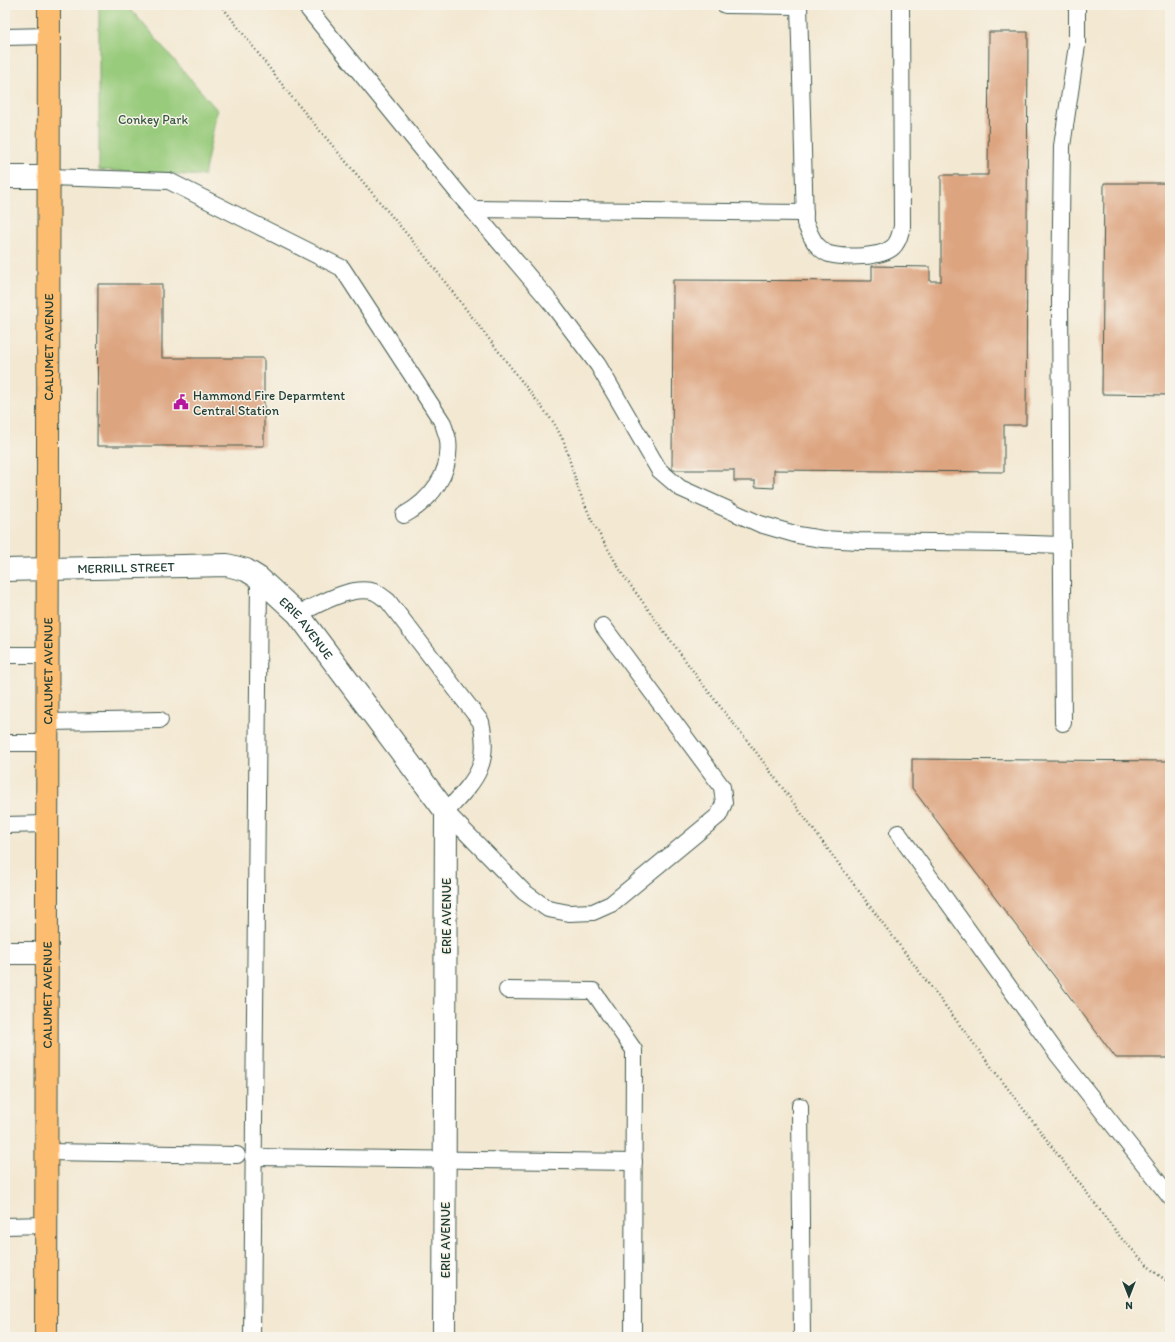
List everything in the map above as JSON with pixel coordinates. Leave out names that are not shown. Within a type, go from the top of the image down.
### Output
[{"type":"main road","name":"CALUMET AVENUE","points":[[46,1337],[49,5]]},
{"type":"street","points":[[5,178],[49,177]]},
{"type":"street","name":"MERRILL STREET","points":[[5,570],[227,565],[252,574]]},
{"type":"street","name":"ERIE AVENUE","points":[[252,574],[298,614],[446,812],[444,1337]]},
{"type":"street","points":[[5,953],[47,953]]},
{"type":"lane","points":[[305,5],[552,304],[598,365],[659,470],[680,488],[760,524],[798,535],[822,539],[1062,545]]},
{"type":"lane","points":[[725,5],[799,5],[805,222],[817,246],[827,253],[843,256],[882,253],[894,247],[902,227],[901,5]]},
{"type":"lane","points":[[1063,723],[1060,308],[1062,146],[1077,45],[1077,5]]},
{"type":"lane","points":[[5,37],[49,36]]},
{"type":"lane","points":[[49,177],[169,181],[342,268],[442,423],[448,440],[448,459],[442,478],[430,495],[415,509],[404,515]]},
{"type":"lane","points":[[472,209],[805,213]]},
{"type":"lane","points":[[252,574],[252,1337]]},
{"type":"lane","points":[[298,614],[345,593],[360,590],[375,592],[388,601],[481,722],[484,739],[483,760],[474,780],[446,812],[524,892],[548,909],[569,913],[593,912],[611,904],[719,815],[724,803],[722,787],[603,626]]},
{"type":"lane","points":[[5,655],[48,655]]},
{"type":"lane","points":[[5,743],[47,732],[160,720]]},
{"type":"lane","points":[[5,825],[47,824]]},
{"type":"lane","points":[[898,833],[1058,1055],[1170,1197]]},
{"type":"lane","points":[[507,990],[593,991],[634,1050],[633,1337]]},
{"type":"lane","points":[[800,1106],[802,1337]]},
{"type":"lane","points":[[47,1152],[237,1155]]},
{"type":"lane","points":[[253,1157],[634,1162]]},
{"type":"lane","points":[[5,1226],[46,1225]]},
{"type":"path","points":[[221,5],[290,95],[421,251],[554,423],[564,442],[579,491],[593,524],[605,546],[623,575],[704,686],[756,752],[878,917],[1120,1238],[1153,1271],[1170,1283]]},
{"type":"green space","name":"Conkey Park","points":[[99,5],[127,5],[217,110],[204,176],[99,170]]},
{"type":"building","points":[[989,32],[1028,32],[1026,425],[1004,425],[1004,472],[774,470],[774,488],[755,487],[755,481],[734,481],[734,470],[672,470],[673,280],[872,281],[872,266],[930,267],[930,281],[941,281],[941,175],[988,175]]},
{"type":"building","points":[[1104,183],[1170,183],[1170,395],[1102,394]]},
{"type":"building","name":"Hammond Fire Deparmtent Central Station","points":[[98,284],[162,284],[162,358],[264,358],[264,446],[97,446]]},
{"type":"building","points":[[912,759],[1170,761],[1170,1058],[1116,1058],[912,788]]},
{"type":"place","name":"Hammond Fire Deparmtent Central Station","points":[[181,402]]}]
